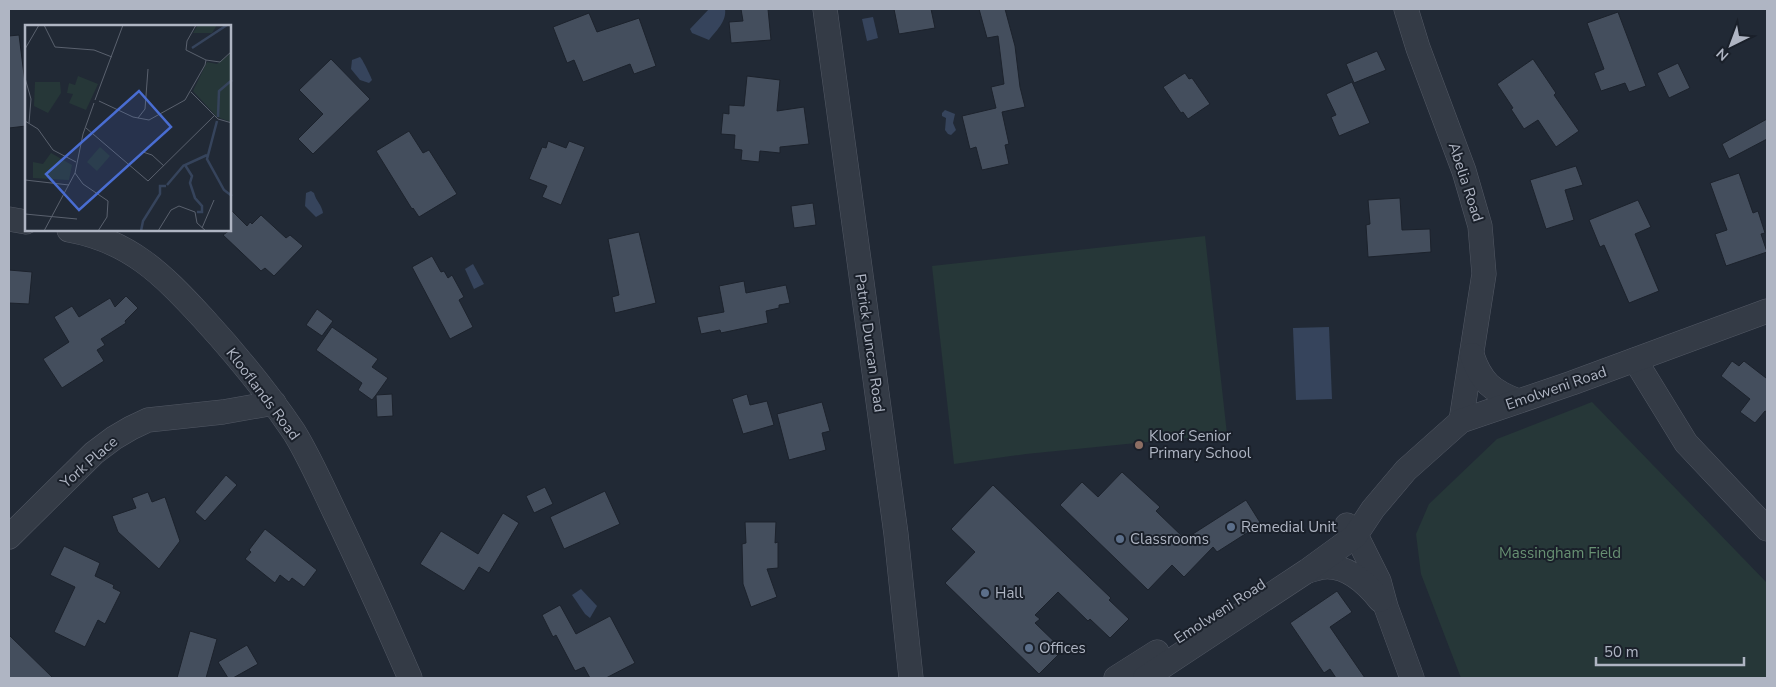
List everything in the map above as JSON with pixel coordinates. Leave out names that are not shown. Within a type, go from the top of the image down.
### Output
[{"type":"street","name":"Patrick Duncan Road","points":[[825,9],[896,534],[911,678]]},
{"type":"street","name":"Abelia Road","points":[[1406,9],[1418,48],[1464,171],[1480,226],[1484,274],[1461,421]]},
{"type":"street","points":[[9,219],[25,222]]},
{"type":"street","name":"Klooflands Road","points":[[74,231],[106,240],[122,247],[157,272],[175,288],[216,332],[274,404],[295,434],[312,465],[410,678]]},
{"type":"street","name":"Emolweni Road","points":[[1145,678],[1307,571],[1373,509],[1406,470],[1461,421],[1767,311]]},
{"type":"street","points":[[1472,355],[1483,379],[1503,395],[1518,401]]},
{"type":"street","points":[[1635,360],[1686,443],[1767,529]]},
{"type":"street","name":"York Place","points":[[9,537],[94,453],[131,428],[148,420],[189,414],[223,412],[274,404]]},
{"type":"street","points":[[1351,531],[1379,581],[1386,607],[1412,678]]},
{"type":"street","name":"Emolweni Road","points":[[1116,678],[1296,562],[1351,531]]},
{"type":"street","points":[[1307,571],[1324,567],[1338,568],[1358,577],[1386,607]]},
{"type":"green space","points":[[1205,236],[1227,434],[1026,454],[954,464],[932,266]]},
{"type":"green space","name":"Massingham Field","points":[[1592,402],[1767,583],[1767,678],[1461,678],[1421,574],[1416,534],[1429,504],[1497,439]]},
{"type":"water","points":[[709,9],[725,9],[725,13],[720,26],[709,40],[692,33],[690,29]]},
{"type":"water","points":[[873,17],[878,38],[867,41],[862,19]]},
{"type":"water","points":[[360,57],[372,80],[369,83],[360,80],[351,69],[352,60]]},
{"type":"water","points":[[945,110],[955,114],[953,123],[956,130],[951,135],[945,130],[946,118],[942,116],[942,113]]},
{"type":"water","points":[[311,191],[314,193],[323,213],[316,217],[305,206],[306,193]]},
{"type":"water","points":[[473,264],[484,284],[474,289],[465,269]]},
{"type":"water","points":[[1329,327],[1332,399],[1296,400],[1293,328]]},
{"type":"water","points":[[581,589],[597,606],[590,618],[572,595]]},
{"type":"building","points":[[741,9],[768,9],[771,40],[731,43],[729,22],[743,21]]},
{"type":"building","points":[[894,9],[931,9],[935,28],[899,34]]},
{"type":"building","points":[[979,9],[1005,9],[1015,46],[1020,87],[1025,107],[1002,112],[1009,144],[1005,145],[1009,164],[982,170],[976,147],[970,149],[962,116],[996,108],[991,87],[1004,84],[998,36],[987,38]]},
{"type":"building","points":[[1618,12],[1646,86],[1629,92],[1625,83],[1601,91],[1594,73],[1604,69],[1587,23]]},
{"type":"building","points":[[589,13],[597,32],[639,18],[656,66],[634,74],[630,64],[583,82],[574,60],[567,63],[553,27]]},
{"type":"building","points":[[19,35],[25,83],[25,126],[9,128],[9,36]]},
{"type":"building","points":[[1377,51],[1386,70],[1354,83],[1346,64]]},
{"type":"building","points":[[331,59],[370,99],[313,154],[298,139],[323,114],[299,90]]},
{"type":"building","points":[[1533,59],[1556,93],[1554,95],[1579,131],[1556,147],[1538,120],[1524,129],[1497,84]]},
{"type":"building","points":[[1678,63],[1690,88],[1669,98],[1657,73]]},
{"type":"building","points":[[1185,73],[1189,79],[1192,78],[1210,104],[1188,119],[1183,112],[1181,113],[1163,87]]},
{"type":"building","points":[[747,76],[780,80],[777,111],[804,107],[809,144],[780,147],[780,153],[760,151],[759,162],[741,160],[742,150],[734,149],[735,135],[721,134],[723,113],[729,114],[729,105],[744,106]]},
{"type":"building","points":[[1352,82],[1370,123],[1339,136],[1331,117],[1336,115],[1326,94]]},
{"type":"building","points":[[1767,119],[1767,139],[1729,159],[1722,144]]},
{"type":"building","points":[[409,131],[423,153],[429,150],[457,194],[419,217],[376,151]]},
{"type":"building","points":[[548,141],[566,148],[569,141],[585,147],[561,205],[542,197],[547,186],[529,179],[542,147],[546,148]]},
{"type":"building","points":[[1576,166],[1583,185],[1565,190],[1574,220],[1546,229],[1530,180]]},
{"type":"building","points":[[1739,173],[1753,213],[1758,211],[1765,233],[1761,234],[1767,252],[1726,266],[1715,234],[1727,230],[1710,183]]},
{"type":"building","points":[[1400,198],[1402,230],[1430,229],[1431,252],[1368,257],[1366,225],[1370,224],[1368,200]]},
{"type":"building","points":[[1638,200],[1651,227],[1635,234],[1659,291],[1629,303],[1604,245],[1600,247],[1589,220]]},
{"type":"building","points":[[813,203],[816,225],[794,228],[791,206]]},
{"type":"building","points":[[231,210],[247,226],[250,222],[252,224],[261,215],[286,238],[290,235],[303,246],[274,276],[265,268],[261,271],[223,235],[231,231]]},
{"type":"building","points":[[639,232],[656,303],[615,313],[612,297],[619,295],[608,239]]},
{"type":"building","points":[[432,256],[441,272],[444,271],[448,278],[452,275],[464,297],[459,300],[473,327],[450,339],[412,267]]},
{"type":"building","points":[[9,270],[32,272],[29,304],[9,303]]},
{"type":"building","points":[[744,281],[746,293],[786,285],[790,303],[779,305],[779,308],[766,311],[768,323],[721,333],[720,330],[701,334],[697,317],[724,312],[719,286]]},
{"type":"building","points":[[126,296],[138,308],[125,321],[126,323],[101,339],[105,345],[97,350],[104,361],[62,388],[43,359],[69,342],[54,317],[72,306],[79,317],[110,298],[115,307]]},
{"type":"building","points":[[317,309],[333,321],[322,336],[306,325]]},
{"type":"building","points":[[332,327],[378,359],[372,367],[388,378],[372,400],[358,390],[362,383],[316,350]]},
{"type":"building","points":[[1732,361],[1739,366],[1744,361],[1767,377],[1767,412],[1765,411],[1755,423],[1740,412],[1750,399],[1721,376]]},
{"type":"building","points":[[392,394],[393,416],[377,417],[376,395]]},
{"type":"building","points":[[747,394],[750,405],[767,401],[774,425],[743,434],[732,399]]},
{"type":"building","points":[[822,402],[830,431],[822,433],[826,450],[789,460],[777,414]]},
{"type":"building","points":[[1122,472],[1160,507],[1156,511],[1185,539],[1246,500],[1261,524],[1217,552],[1213,547],[1184,577],[1172,565],[1148,590],[1060,505],[1082,482],[1098,497]]},
{"type":"building","points":[[226,475],[237,485],[205,521],[195,512]]},
{"type":"building","points":[[993,485],[1111,598],[1109,600],[1129,619],[1110,638],[1090,619],[1088,621],[1058,592],[1035,615],[1040,619],[1035,623],[1063,650],[1039,674],[945,583],[975,552],[951,529]]},
{"type":"building","points":[[545,487],[553,504],[534,513],[526,496]]},
{"type":"building","points":[[605,491],[620,524],[564,549],[550,517]]},
{"type":"building","points":[[148,492],[152,502],[165,497],[180,541],[159,569],[118,532],[112,516],[136,508],[132,498]]},
{"type":"building","points":[[503,513],[519,523],[489,573],[479,567],[464,591],[420,564],[441,531],[478,554]]},
{"type":"building","points":[[745,522],[776,522],[775,543],[778,542],[778,568],[767,569],[777,597],[751,607],[743,584],[742,544],[746,543]]},
{"type":"building","points":[[265,529],[317,570],[304,587],[292,578],[289,582],[280,575],[275,583],[245,559],[251,552],[249,550]]},
{"type":"building","points":[[64,546],[100,563],[95,576],[114,585],[113,588],[121,592],[105,624],[98,620],[85,647],[54,632],[75,587],[50,575]]},
{"type":"building","points":[[1337,591],[1352,612],[1330,627],[1365,678],[1336,678],[1330,669],[1324,673],[1290,623]]},
{"type":"building","points":[[560,605],[576,634],[610,616],[635,663],[606,678],[590,678],[584,667],[575,671],[556,635],[553,637],[542,615]]},
{"type":"building","points":[[190,631],[217,639],[206,678],[177,678]]},
{"type":"building","points":[[9,635],[53,678],[9,678]]},
{"type":"building","points":[[247,645],[258,664],[233,678],[228,678],[218,662]]},
{"type":"place","name":"Kloof Senior Primary School","points":[[1139,445]]},
{"type":"place","name":"Remedial Unit","points":[[1231,527]]},
{"type":"place","name":"Classrooms","points":[[1120,539]]},
{"type":"place","name":"Hall","points":[[985,593]]},
{"type":"place","name":"Offices","points":[[1029,648]]}]
